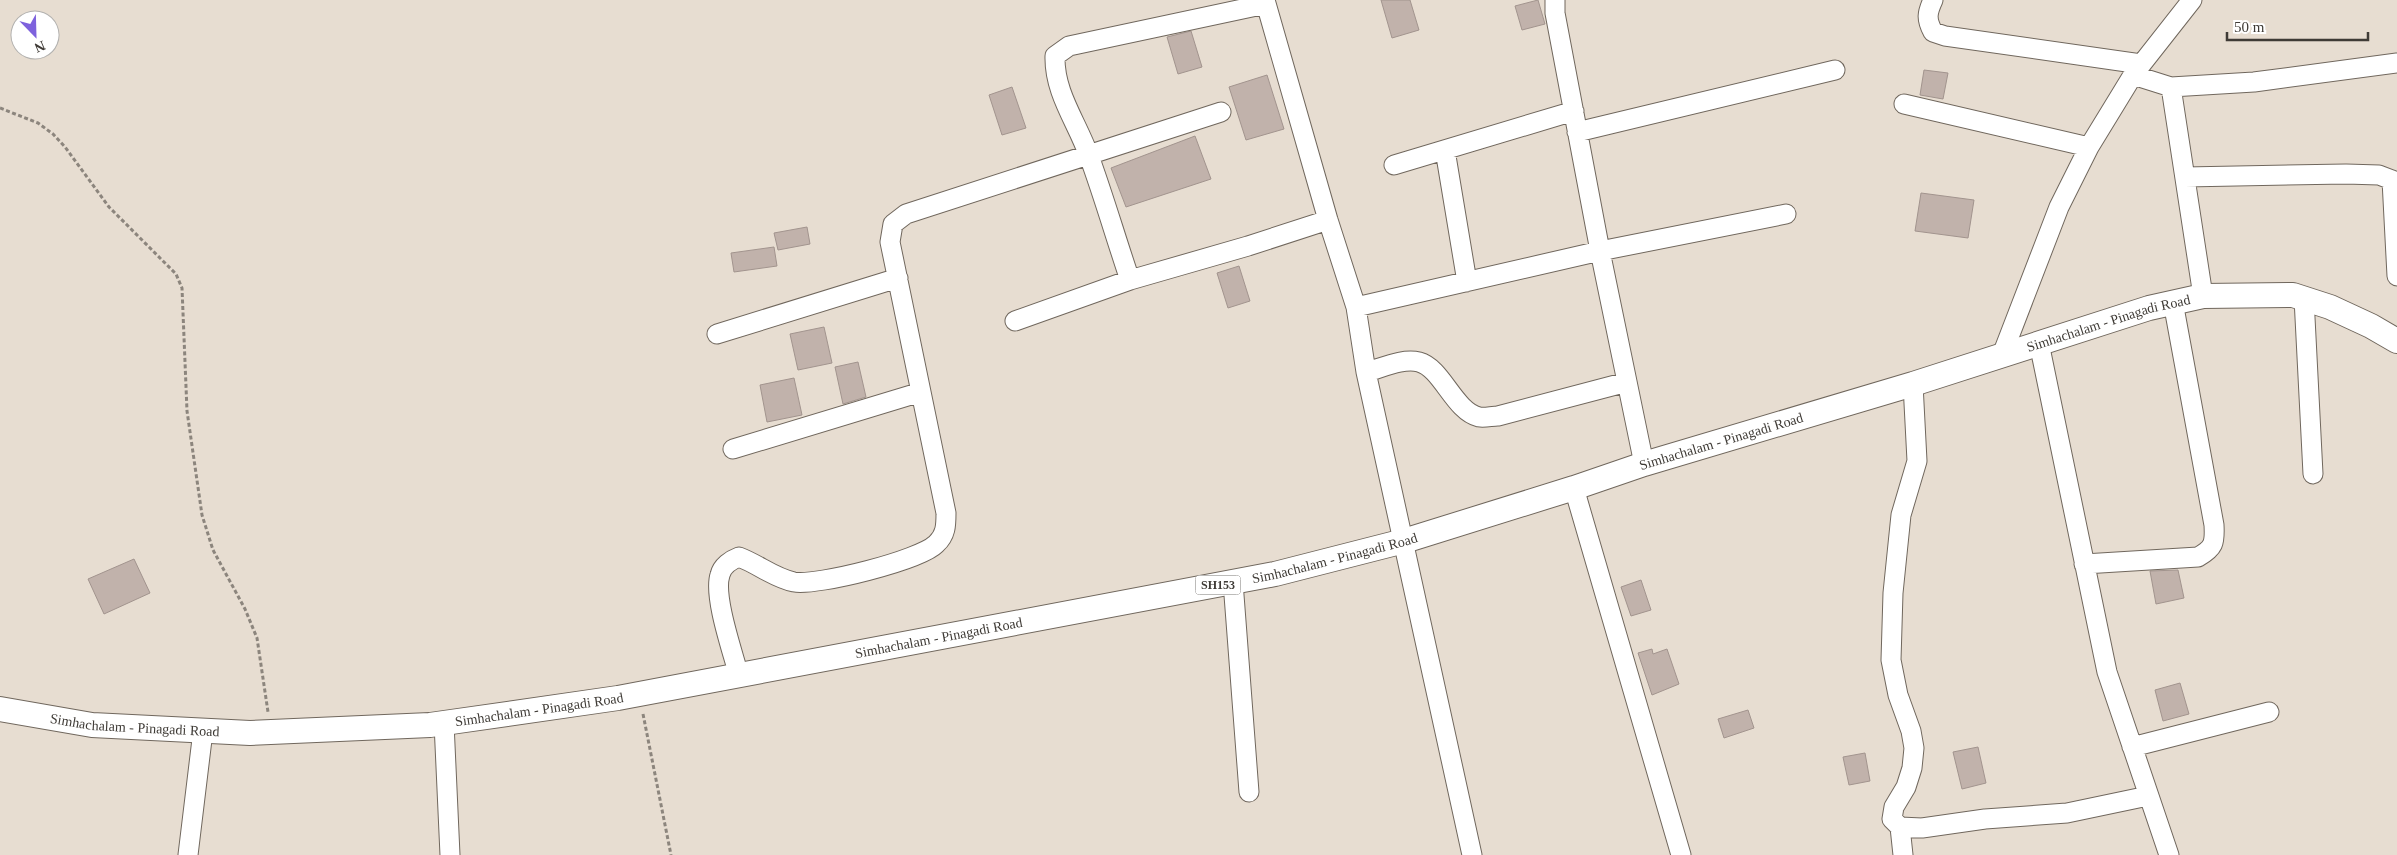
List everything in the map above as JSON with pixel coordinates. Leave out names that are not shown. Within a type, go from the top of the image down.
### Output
[{"type":"main road","name":"Simhachalam - Pinagadi Road","points":[[0,709],[92,725],[203,731],[271,732],[444,723],[639,694],[1275,574],[1404,541],[1644,464],[1913,384],[2173,302],[2203,296],[2293,295],[2363,322],[2397,341]]},
{"type":"street","points":[[1555,0],[1555,13],[1577,132],[1644,464]]},
{"type":"street","points":[[1933,0],[1928,12],[1927,22],[1933,32],[1945,36],[2137,70],[2171,87],[2254,82],[2397,63]]},
{"type":"street","points":[[2002,355],[2059,207],[2089,146],[2137,70],[2192,0]]},
{"type":"street","points":[[1130,280],[1089,155],[1059,88],[1055,71],[1055,56],[1069,46],[1265,2],[1328,220],[1356,307],[1366,372],[1472,855]]},
{"type":"street","points":[[1577,132],[1835,70]]},
{"type":"street","points":[[2171,87],[2203,296]]},
{"type":"street","points":[[1904,104],[2089,146]]},
{"type":"street","points":[[1394,165],[1574,111]]},
{"type":"street","points":[[739,676],[725,622],[718,583],[720,573],[730,560],[739,557],[779,578],[796,582],[817,582],[926,552],[943,536],[946,512],[890,242],[893,224],[906,214],[1221,112]]},
{"type":"street","points":[[1445,150],[1467,282]]},
{"type":"street","points":[[2185,177],[2346,174],[2379,175],[2394,181],[2397,276]]},
{"type":"street","points":[[1356,307],[1600,251],[1786,214]]},
{"type":"street","points":[[1015,321],[1130,280],[1248,246],[1328,220]]},
{"type":"street","points":[[716,334],[898,278]]},
{"type":"street","points":[[2304,298],[2313,474]]},
{"type":"street","points":[[2084,564],[2198,557],[2210,550],[2215,540],[2214,525],[2173,302]]},
{"type":"street","points":[[2039,343],[2107,672],[2169,855]]},
{"type":"street","points":[[1366,372],[1405,362],[1421,362],[1434,373],[1460,404],[1478,416],[1498,416],[1627,382]]},
{"type":"street","points":[[1903,855],[1900,827],[1892,818],[1892,812],[1906,787],[1914,748],[1911,731],[1898,695],[1891,660],[1894,593],[1901,515],[1917,461],[1913,384]]},
{"type":"street","points":[[733,449],[921,392]]},
{"type":"street","points":[[1574,488],[1681,855]]},
{"type":"street","points":[[1233,582],[1249,792]]},
{"type":"street","points":[[2132,748],[2269,712]]},
{"type":"street","points":[[444,723],[450,855]]},
{"type":"street","points":[[188,855],[203,731]]},
{"type":"street","points":[[1900,827],[1922,828],[1985,819],[2067,813],[2148,796]]},
{"type":"path","points":[[0,108],[38,123],[53,134],[65,147],[109,207],[176,274],[182,288],[187,411],[202,515],[213,550],[245,609],[257,638],[271,732]]},
{"type":"path","points":[[639,694],[671,855]]},
{"type":"building","points":[[1381,0],[1410,0],[1419,30],[1392,38]]},
{"type":"building","points":[[1538,0],[1545,24],[1522,30],[1515,6]]},
{"type":"building","points":[[1191,31],[1202,67],[1178,74],[1167,37]]},
{"type":"building","points":[[1924,70],[1948,73],[1943,99],[1920,95]]},
{"type":"building","points":[[1267,75],[1284,129],[1246,140],[1229,87]]},
{"type":"building","points":[[1012,87],[1026,128],[1002,135],[989,95]]},
{"type":"building","points":[[1195,136],[1211,179],[1126,207],[1111,168]]},
{"type":"building","points":[[1921,193],[1974,200],[1968,238],[1915,231]]},
{"type":"building","points":[[807,227],[810,244],[778,250],[774,233]]},
{"type":"building","points":[[774,247],[777,266],[734,272],[731,253]]},
{"type":"building","points":[[1239,266],[1250,301],[1228,308],[1217,273]]},
{"type":"building","points":[[824,327],[832,363],[798,370],[790,334]]},
{"type":"building","points":[[858,362],[866,397],[843,404],[835,367]]},
{"type":"building","points":[[794,378],[802,415],[767,422],[760,385]]},
{"type":"building","points":[[134,559],[150,593],[104,614],[88,579]]},
{"type":"building","points":[[2178,570],[2184,598],[2156,604],[2150,571]]},
{"type":"building","points":[[1641,580],[1651,610],[1631,616],[1621,587]]},
{"type":"building","points":[[1652,649],[1653,654],[1667,649],[1679,684],[1652,695],[1638,653]]},
{"type":"building","points":[[2180,683],[2189,714],[2163,721],[2155,690]]},
{"type":"building","points":[[1748,710],[1754,728],[1724,738],[1718,719]]},
{"type":"building","points":[[1978,747],[1986,783],[1962,789],[1953,752]]},
{"type":"building","points":[[1865,753],[1870,781],[1849,785],[1843,757]]}]
